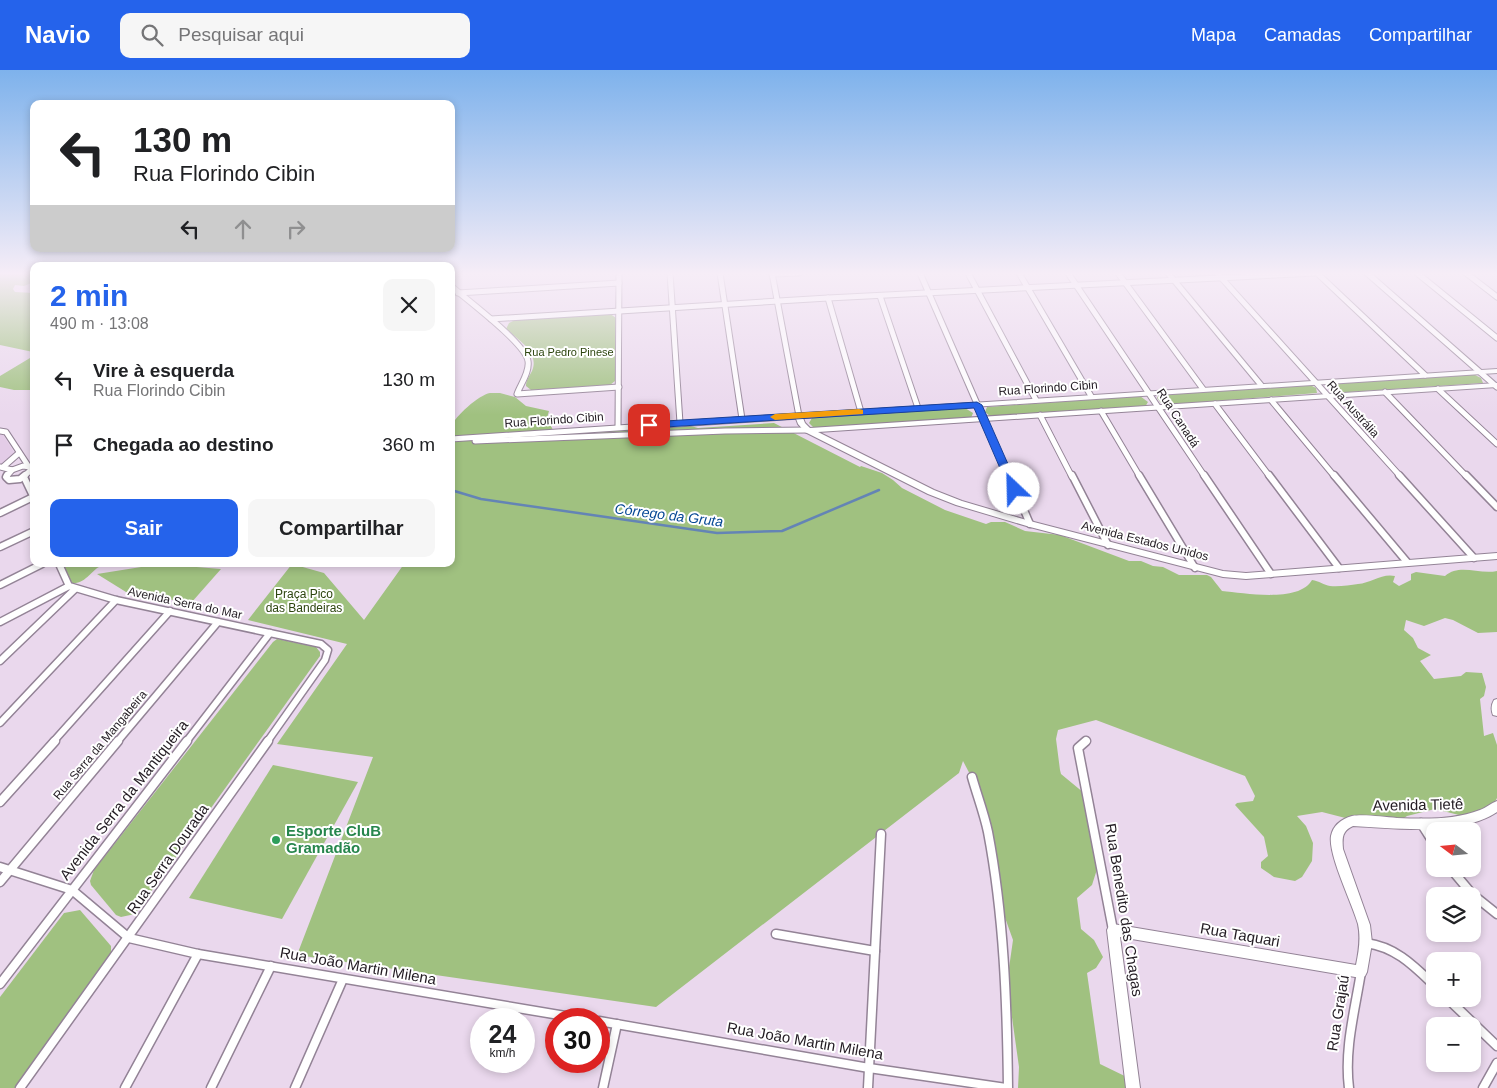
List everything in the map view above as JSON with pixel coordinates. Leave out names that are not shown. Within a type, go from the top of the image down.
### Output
[{"type":"street","points":[[492,321],[524,351],[528,358],[528,366],[517,394],[619,387]]},
{"type":"street","points":[[618,427],[619,321]]},
{"type":"street","points":[[673,321],[680,423]]},
{"type":"street","points":[[727,321],[742,419]]},
{"type":"street","points":[[782,321],[799,416],[802,424],[808,430]]},
{"type":"street","points":[[835,321],[861,412]]},
{"type":"street","points":[[888,321],[918,408]]},
{"type":"street","points":[[941,321],[1030,524]]},
{"type":"street","points":[[994,321],[1036,400]]},
{"type":"street","points":[[1048,321],[1091,396]]},
{"type":"street","name":"Rua Canadá","points":[[1100,321],[1271,574]]},
{"type":"street","points":[[1154,321],[1203,389]]},
{"type":"street","points":[[1208,321],[1261,385]]},
{"type":"street","name":"Rua Austrália","points":[[1260,321],[1474,558]]},
{"type":"street","points":[[1367,321],[1425,375]]},
{"type":"street","points":[[1421,321],[1496,386]]},
{"type":"street","points":[[1475,321],[1497,338]]},
{"type":"street","name":"Rua Florindo Cibin","points":[[455,440],[618,427],[977,405],[1315,381],[1497,371]]},
{"type":"street","name":"Rua Florindo Cibin","points":[[455,440],[524,440],[743,430],[853,428],[1496,386]]},
{"type":"street","points":[[1438,389],[1497,444]]},
{"type":"street","points":[[1384,392],[1497,508]]},
{"type":"street","points":[[1271,400],[1407,562]]},
{"type":"street","points":[[1215,404],[1339,568]]},
{"type":"street","points":[[1101,411],[1195,568]]},
{"type":"street","points":[[1040,415],[1108,545]]},
{"type":"street","points":[[847,450],[843,444],[843,438],[846,432],[853,428]]},
{"type":"street","name":"Avenida Estados Unidos","points":[[808,430],[931,492],[959,503],[1108,545],[1223,574],[1246,576],[1497,556]]},
{"type":"street","points":[[0,431],[6,432],[19,453],[30,465]]},
{"type":"street","points":[[19,453],[19,466]]},
{"type":"street","points":[[2,467],[19,453]]},
{"type":"street","points":[[9,480],[6,477],[12,470],[19,466],[30,466]]},
{"type":"street","points":[[2,467],[12,470]]},
{"type":"street","points":[[24,477],[30,471]]},
{"type":"street","points":[[24,477],[30,484]]},
{"type":"street","points":[[0,482],[30,477]]},
{"type":"street","points":[[0,512],[30,500]]},
{"type":"street","points":[[0,547],[30,533]]},
{"type":"street","points":[[0,585],[36,567]]},
{"type":"street","points":[[61,567],[72,587]]},
{"type":"street","points":[[0,622],[72,587]]},
{"type":"street","points":[[0,661],[72,587]]},
{"type":"street","name":"Avenida Serra do Mar","points":[[72,587],[116,600],[321,644]]},
{"type":"street","points":[[0,723],[116,600]]},
{"type":"street","points":[[0,802],[170,611]]},
{"type":"street","name":"Rua Serra da Mangabeira","points":[[0,882],[218,622]]},
{"type":"street","name":"Avenida Serra da Mantiqueira","points":[[0,984],[270,633]]},
{"type":"street","name":"Rua Serra Dourada","points":[[20,1088],[129,938],[325,660],[328,650],[321,644]]},
{"type":"street","points":[[1497,703],[1497,712]]},
{"type":"street","name":"Rua Benedito das Chagas","points":[[1086,741],[1078,748],[1113,930],[1133,1088]]},
{"type":"street","points":[[972,777],[987,830],[1000,913],[1008,1024],[1007,1088]]},
{"type":"street","name":"Avenida Tietê","points":[[1366,943],[1364,926],[1337,849],[1336,838],[1344,824],[1353,821],[1420,823],[1467,820],[1482,817],[1495,810]]},
{"type":"street","points":[[1420,823],[1426,832]]},
{"type":"street","points":[[868,1088],[881,834]]},
{"type":"street","points":[[0,866],[72,890],[129,938]]},
{"type":"street","points":[[1459,878],[1472,894],[1497,914]]},
{"type":"street","name":"Rua Taquari","points":[[1113,930],[1361,972]]},
{"type":"street","points":[[776,934],[875,951]]},
{"type":"street","name":"Rua João Martin Milena","points":[[129,938],[198,954],[545,1013]]},
{"type":"street","points":[[1366,943],[1376,943],[1397,952],[1426,978]]},
{"type":"street","name":"Rua Grajaú","points":[[1349,1088],[1346,1074],[1347,1060],[1366,943]]},
{"type":"street","points":[[125,1088],[198,954]]},
{"type":"street","points":[[211,1088],[271,966]]},
{"type":"street","points":[[295,1088],[343,979]]},
{"type":"street","points":[[1456,1007],[1497,1046]]},
{"type":"street","name":"Rua João Martin Milena","points":[[610,1023],[869,1068],[1007,1088]]},
{"type":"street","points":[[603,1088],[617,1024]]},
{"type":"street","points":[[1483,1088],[1497,1063]]},
{"type":"shaded area","points":[[0,434],[3,435],[14,452],[9,460],[0,465]]},
{"type":"green space","points":[[0,321],[30,321],[30,351],[0,345]]},
{"type":"green space","name":"Rua Pedro Pinese","points":[[514,321],[616,321],[615,381],[610,385],[603,386],[531,390],[526,386],[534,364],[533,358],[522,342],[506,329],[509,323]]},
{"type":"green space","points":[[30,358],[30,390],[14,390],[0,387],[0,376]]},
{"type":"green space","points":[[1473,374],[1481,378],[1483,383],[1335,393],[1326,386],[1327,384]]},
{"type":"green space","points":[[1308,384],[1316,388],[1317,393],[1167,405],[1161,403],[1157,398],[1159,395]]},
{"type":"green space","name":"Praça Pico das Bandeiras","points":[[500,393],[515,397],[526,406],[549,411],[547,418],[553,430],[562,435],[608,432],[618,429],[646,430],[654,427],[687,425],[698,428],[774,423],[860,467],[882,473],[902,488],[945,510],[986,524],[1005,522],[1025,531],[1060,535],[1129,561],[1141,561],[1153,566],[1163,567],[1179,575],[1207,575],[1211,577],[1222,591],[1271,595],[1284,594],[1296,592],[1312,580],[1330,586],[1341,586],[1363,583],[1390,575],[1395,576],[1393,582],[1399,586],[1411,580],[1411,574],[1416,572],[1445,576],[1457,570],[1497,571],[1497,632],[1478,633],[1445,618],[1424,626],[1406,620],[1404,630],[1413,638],[1418,648],[1431,655],[1420,661],[1434,679],[1461,676],[1466,672],[1482,673],[1486,687],[1484,696],[1480,699],[1484,736],[1493,733],[1497,745],[1497,798],[1493,805],[1471,818],[1435,809],[1407,816],[1397,823],[1361,822],[1322,812],[1297,816],[1306,826],[1313,843],[1312,861],[1302,877],[1295,881],[1274,877],[1261,868],[1261,862],[1268,856],[1264,837],[1235,805],[1237,803],[1253,801],[1255,796],[1245,776],[1096,720],[1058,730],[1056,739],[1061,774],[1084,793],[1099,863],[1092,885],[1077,898],[1081,929],[1094,940],[1103,957],[1096,968],[1087,973],[1100,1064],[1137,1082],[1138,1088],[1018,1088],[1019,1067],[1007,982],[1013,940],[1003,912],[974,782],[963,761],[959,773],[656,1007],[297,955],[373,757],[277,744],[347,644],[248,620],[290,567],[303,567],[324,573],[364,620],[402,567],[455,567],[455,420],[485,395]]},
{"type":"green space","points":[[1140,396],[1148,402],[1145,407],[990,416],[985,412],[987,407]]},
{"type":"green space","points":[[965,408],[973,413],[971,418],[814,428],[809,423],[812,418]]},
{"type":"green space","points":[[64,567],[99,567],[85,579],[72,583]]},
{"type":"green space","points":[[141,567],[221,569],[191,603],[126,592],[97,574]]},
{"type":"green space","points":[[277,639],[316,647],[320,652],[320,656],[135,914],[121,917],[116,915],[91,885],[90,881],[94,870]]},
{"type":"green space","name":"Esporte CluB Gramadão","points":[[273,765],[358,782],[282,919],[189,898]]},
{"type":"green space","points":[[80,910],[111,946],[111,956],[17,1088],[0,1088],[0,997],[64,913]]},
{"type":"waterway","name":"Córrego da Gruta","points":[[455,491],[481,499],[717,533],[782,531],[879,490]]},
{"type":"slow traffic","points":[[775,417],[859,412]]},
{"type":"place","name":"Esporte CluB Gramadão","points":[[276,840]]},
{"type":"route","points":[[649,425],[977,405],[1014,489]]}]
